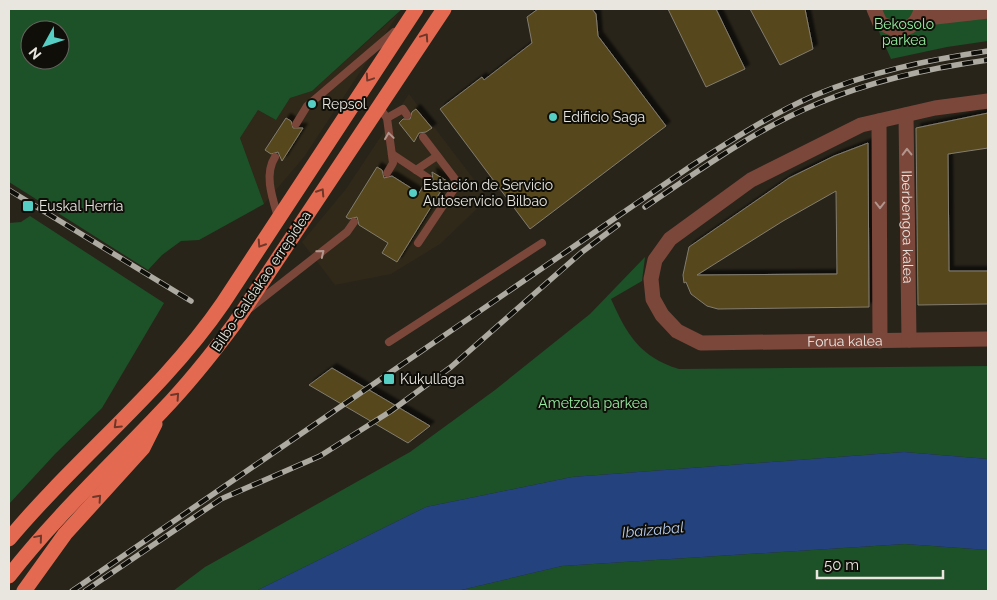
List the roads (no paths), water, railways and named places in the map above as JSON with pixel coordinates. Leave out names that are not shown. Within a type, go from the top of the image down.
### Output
[{"type":"highway","name":"Bilbo-Galdakao errepidea","points":[[9,576],[52,524],[161,413],[212,354],[382,112],[444,9]]},
{"type":"highway","name":"Bilbo-Galdakao errepidea","points":[[9,539],[68,473],[145,398],[177,363],[218,311],[412,14]]},
{"type":"highway","points":[[24,591],[65,534],[143,448],[161,413]]},
{"type":"street","points":[[874,9],[880,23],[896,30],[904,30],[920,14],[988,11]]},
{"type":"street","points":[[879,121],[988,101]]},
{"type":"street","name":"Iberbengoa kalea","points":[[906,115],[910,340]]},
{"type":"street","name":"Iberbengoa kalea","points":[[879,121],[880,341]]},
{"type":"street","name":"Forua kalea","points":[[879,121],[861,125],[752,180],[670,239],[655,260],[651,279],[653,299],[662,315],[677,331],[701,342],[988,339]]},
{"type":"lane","points":[[296,124],[307,106],[412,14]]},
{"type":"lane","points":[[387,173],[393,163],[382,112],[403,110],[407,116]]},
{"type":"lane","points":[[418,243],[458,183],[423,137]]},
{"type":"lane","points":[[392,154],[428,178]]},
{"type":"lane","points":[[276,156],[269,166],[271,193],[279,218]]},
{"type":"lane","points":[[416,170],[437,156]]},
{"type":"lane","points":[[443,188],[451,194]]},
{"type":"lane","points":[[240,315],[348,232],[354,222]]},
{"type":"lane","points":[[389,342],[542,243]]},
{"type":"water","name":"Ibaizabal","points":[[904,452],[988,459],[988,550],[905,544],[562,566],[457,591],[256,591],[426,507],[572,477]]},
{"type":"railway","points":[[72,591],[691,166],[750,129],[781,111],[813,96],[856,80],[943,58],[988,51]]},
{"type":"railway","points":[[645,207],[751,137],[819,103],[881,81],[988,60]]},
{"type":"railway","points":[[9,190],[191,301]]},
{"type":"railway","points":[[85,591],[221,499],[320,456],[391,411],[451,367],[582,252],[618,225]]},
{"type":"place","name":"Repsol","points":[[312,104]]},
{"type":"place","name":"Edificio Saga","points":[[553,117]]},
{"type":"place","name":"Estación de Servicio Autoservicio Bilbao","points":[[413,193]]},
{"type":"place","name":"Euskal Herria","points":[[28,206]]},
{"type":"place","name":"Kukullaga","points":[[389,379]]},
{"type":"park label","name":"Bekosolo parkea","points":[[904,32]]},
{"type":"park label","name":"Ametzola parkea","points":[[593,403]]}]
